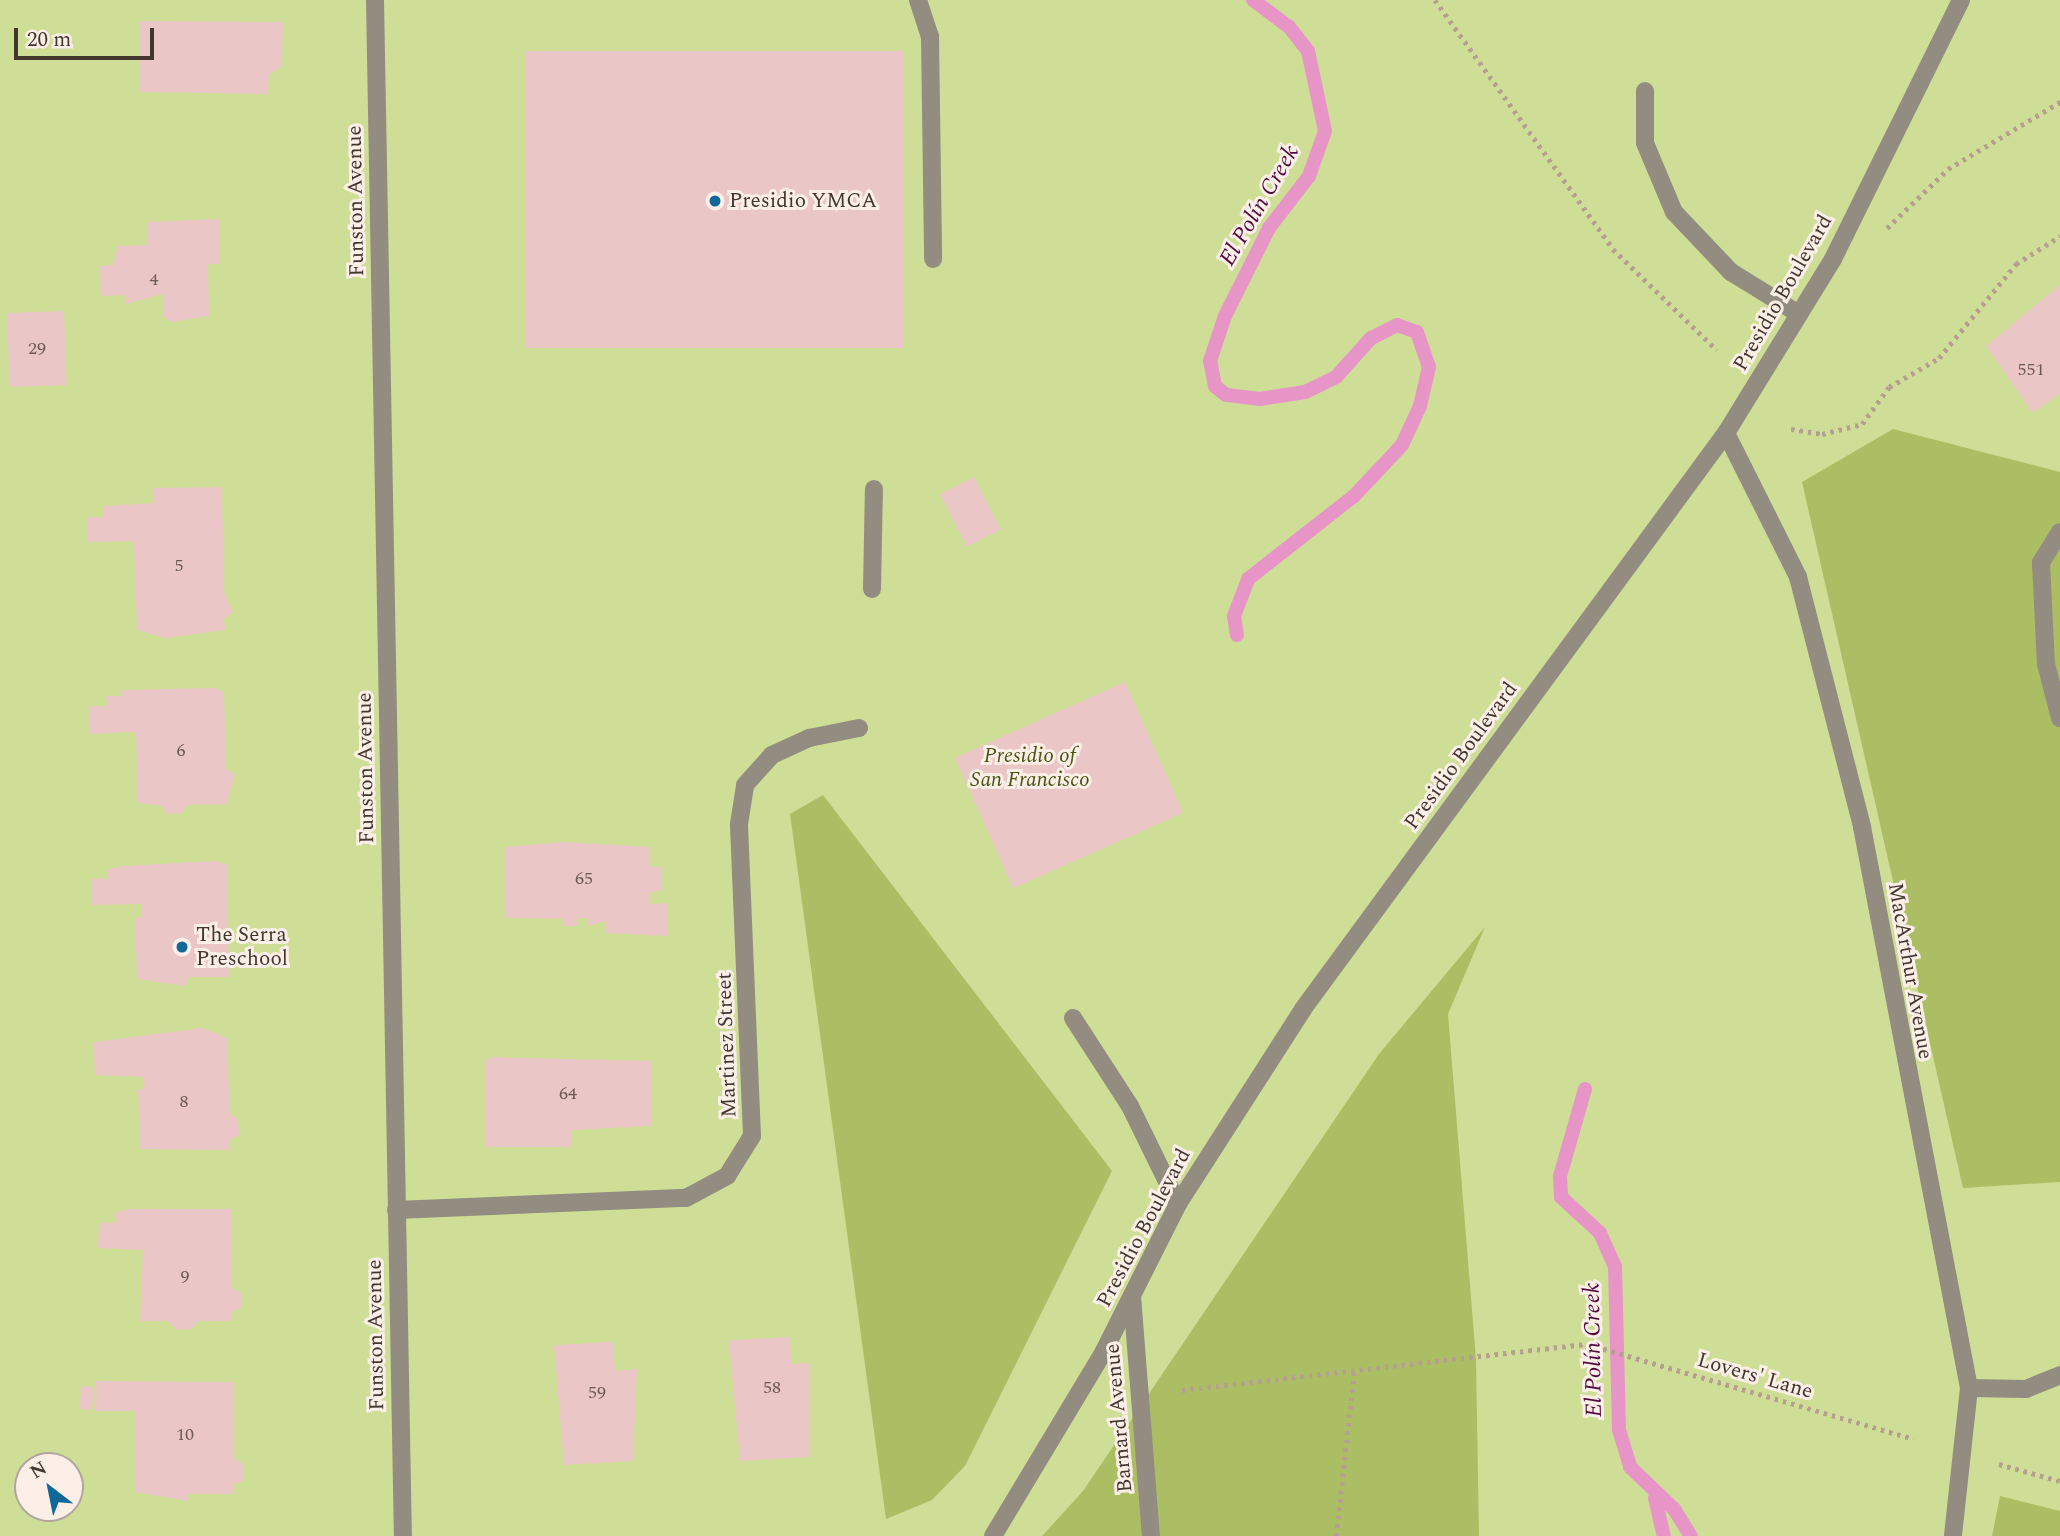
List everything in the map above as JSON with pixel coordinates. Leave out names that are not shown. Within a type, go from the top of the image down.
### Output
[{"type":"street","name":"Funston Avenue","points":[[375,0],[403,1536]]},
{"type":"street","points":[[918,0],[930,36],[933,259]]},
{"type":"street","name":"Presidio Boulevard","points":[[993,1536],[1132,1296],[1178,1204],[1303,1009],[1726,433],[1799,314],[1961,0]]},
{"type":"street","points":[[1645,91],[1645,142],[1674,212],[1731,272],[1799,314]]},
{"type":"street","name":"MacArthur Avenue","points":[[1726,433],[1798,577],[1859,813],[1969,1388],[1953,1536]]},
{"type":"street","points":[[873,589],[874,489]]},
{"type":"street","points":[[2060,532],[2041,563],[2046,664],[2060,718]]},
{"type":"street","name":"Martinez Street","points":[[396,1210],[686,1198],[727,1176],[752,1136],[739,824],[745,785],[772,755],[809,738],[859,728]]},
{"type":"street","points":[[1073,1018],[1130,1106],[1178,1204]]},
{"type":"street","name":"Barnard Avenue","points":[[1132,1296],[1151,1536]]},
{"type":"street","points":[[1969,1388],[2026,1389],[2060,1375]]},
{"type":"path","points":[[1435,0],[1613,249],[1717,350]]},
{"type":"path","points":[[1882,234],[1948,169],[2060,102]]},
{"type":"path","points":[[1791,429],[1822,434],[1863,424],[1889,387],[1939,358],[2016,264],[2060,236]]},
{"type":"path","name":"Lovers' Lane","points":[[1354,1373],[1587,1344],[1913,1439]]},
{"type":"path","points":[[1182,1390],[1354,1373],[1336,1536]]},
{"type":"path","points":[[1998,1464],[2060,1481]]},
{"type":"green space","name":"Presidio of San Francisco","points":[[0,0],[2060,0],[2060,1536],[0,1536]]},
{"type":"green space","points":[[1893,429],[2060,472],[2060,1182],[1963,1188],[1802,482]]},
{"type":"green space","points":[[823,795],[1112,1171],[965,1466],[932,1500],[886,1519],[790,814]]},
{"type":"green space","points":[[1485,927],[1448,1014],[1476,1359],[1479,1536],[1042,1536],[1083,1491],[1379,1054]]},
{"type":"green space","points":[[2000,1496],[2060,1511],[2060,1536],[1992,1536]]},
{"type":"building","points":[[140,21],[283,22],[282,66],[269,75],[268,94],[139,92]]},
{"type":"building","name":"Presidio YMCA","points":[[525,51],[904,51],[904,348],[525,348]]},
{"type":"building","points":[[219,219],[220,264],[208,264],[209,316],[172,322],[163,317],[163,294],[126,304],[126,295],[101,296],[100,266],[113,265],[118,246],[147,245],[147,222]]},
{"type":"building","points":[[2060,285],[2060,393],[2033,413],[1986,346]]},
{"type":"building","points":[[64,311],[67,385],[10,387],[7,313]]},
{"type":"building","points":[[974,477],[1001,530],[967,547],[940,494]]},
{"type":"building","points":[[222,487],[224,591],[233,613],[224,618],[225,630],[165,638],[137,630],[134,541],[87,542],[87,517],[104,517],[104,506],[154,503],[154,488]]},
{"type":"building","points":[[1125,682],[1183,813],[1013,888],[955,758]]},
{"type":"building","points":[[214,688],[224,692],[226,769],[235,774],[227,804],[187,805],[182,813],[166,814],[163,806],[138,803],[136,732],[90,734],[90,706],[107,706],[106,696],[122,696],[122,690]]},
{"type":"building","points":[[563,842],[650,847],[649,867],[662,867],[662,891],[650,892],[650,904],[668,903],[667,936],[606,933],[605,921],[587,926],[587,918],[578,918],[578,926],[564,926],[564,919],[506,918],[506,847]]},
{"type":"building","name":"The Serra Preschool","points":[[215,861],[227,864],[229,977],[189,977],[185,986],[137,979],[135,918],[142,917],[141,904],[91,905],[91,879],[107,879],[107,870],[123,866]]},
{"type":"building","points":[[202,1028],[227,1038],[230,1114],[238,1119],[239,1135],[230,1140],[230,1150],[140,1149],[138,1089],[144,1089],[143,1077],[95,1075],[94,1042]]},
{"type":"building","points":[[493,1057],[652,1061],[652,1126],[571,1130],[571,1147],[485,1147],[485,1061]]},
{"type":"building","points":[[131,1209],[231,1209],[231,1288],[241,1293],[241,1308],[231,1312],[231,1321],[198,1321],[192,1329],[177,1330],[168,1321],[140,1321],[143,1250],[98,1248],[99,1223],[115,1223],[115,1212]]},
{"type":"building","points":[[790,1337],[791,1364],[810,1363],[809,1457],[740,1461],[729,1340]]},
{"type":"building","points":[[613,1342],[615,1371],[637,1369],[633,1461],[564,1465],[554,1345]]},
{"type":"building","points":[[96,1381],[234,1382],[233,1458],[244,1465],[244,1480],[233,1485],[233,1494],[189,1494],[187,1501],[136,1492],[136,1411],[96,1411]]},
{"type":"building","points":[[81,1386],[94,1387],[92,1410],[79,1409]]},
{"type":"waterway","name":"El Polín Creek","points":[[1237,635],[1234,616],[1248,579],[1354,496],[1402,445],[1420,406],[1429,367],[1417,332],[1397,325],[1371,338],[1336,377],[1305,392],[1260,399],[1226,395],[1215,386],[1210,361],[1225,316],[1269,228],[1309,176],[1325,131],[1308,51],[1289,27],[1253,0]]},
{"type":"waterway","name":"El Polín Creek","points":[[1585,1089],[1560,1176],[1561,1197],[1600,1233],[1615,1266],[1619,1430],[1630,1467],[1674,1509],[1691,1536]]},
{"type":"waterway","name":"El Polín Creek","points":[[1655,1498],[1664,1536]]},
{"type":"place","name":"Presidio YMCA","points":[[715,201]]},
{"type":"place","name":"The Serra Preschool","points":[[182,947]]}]
